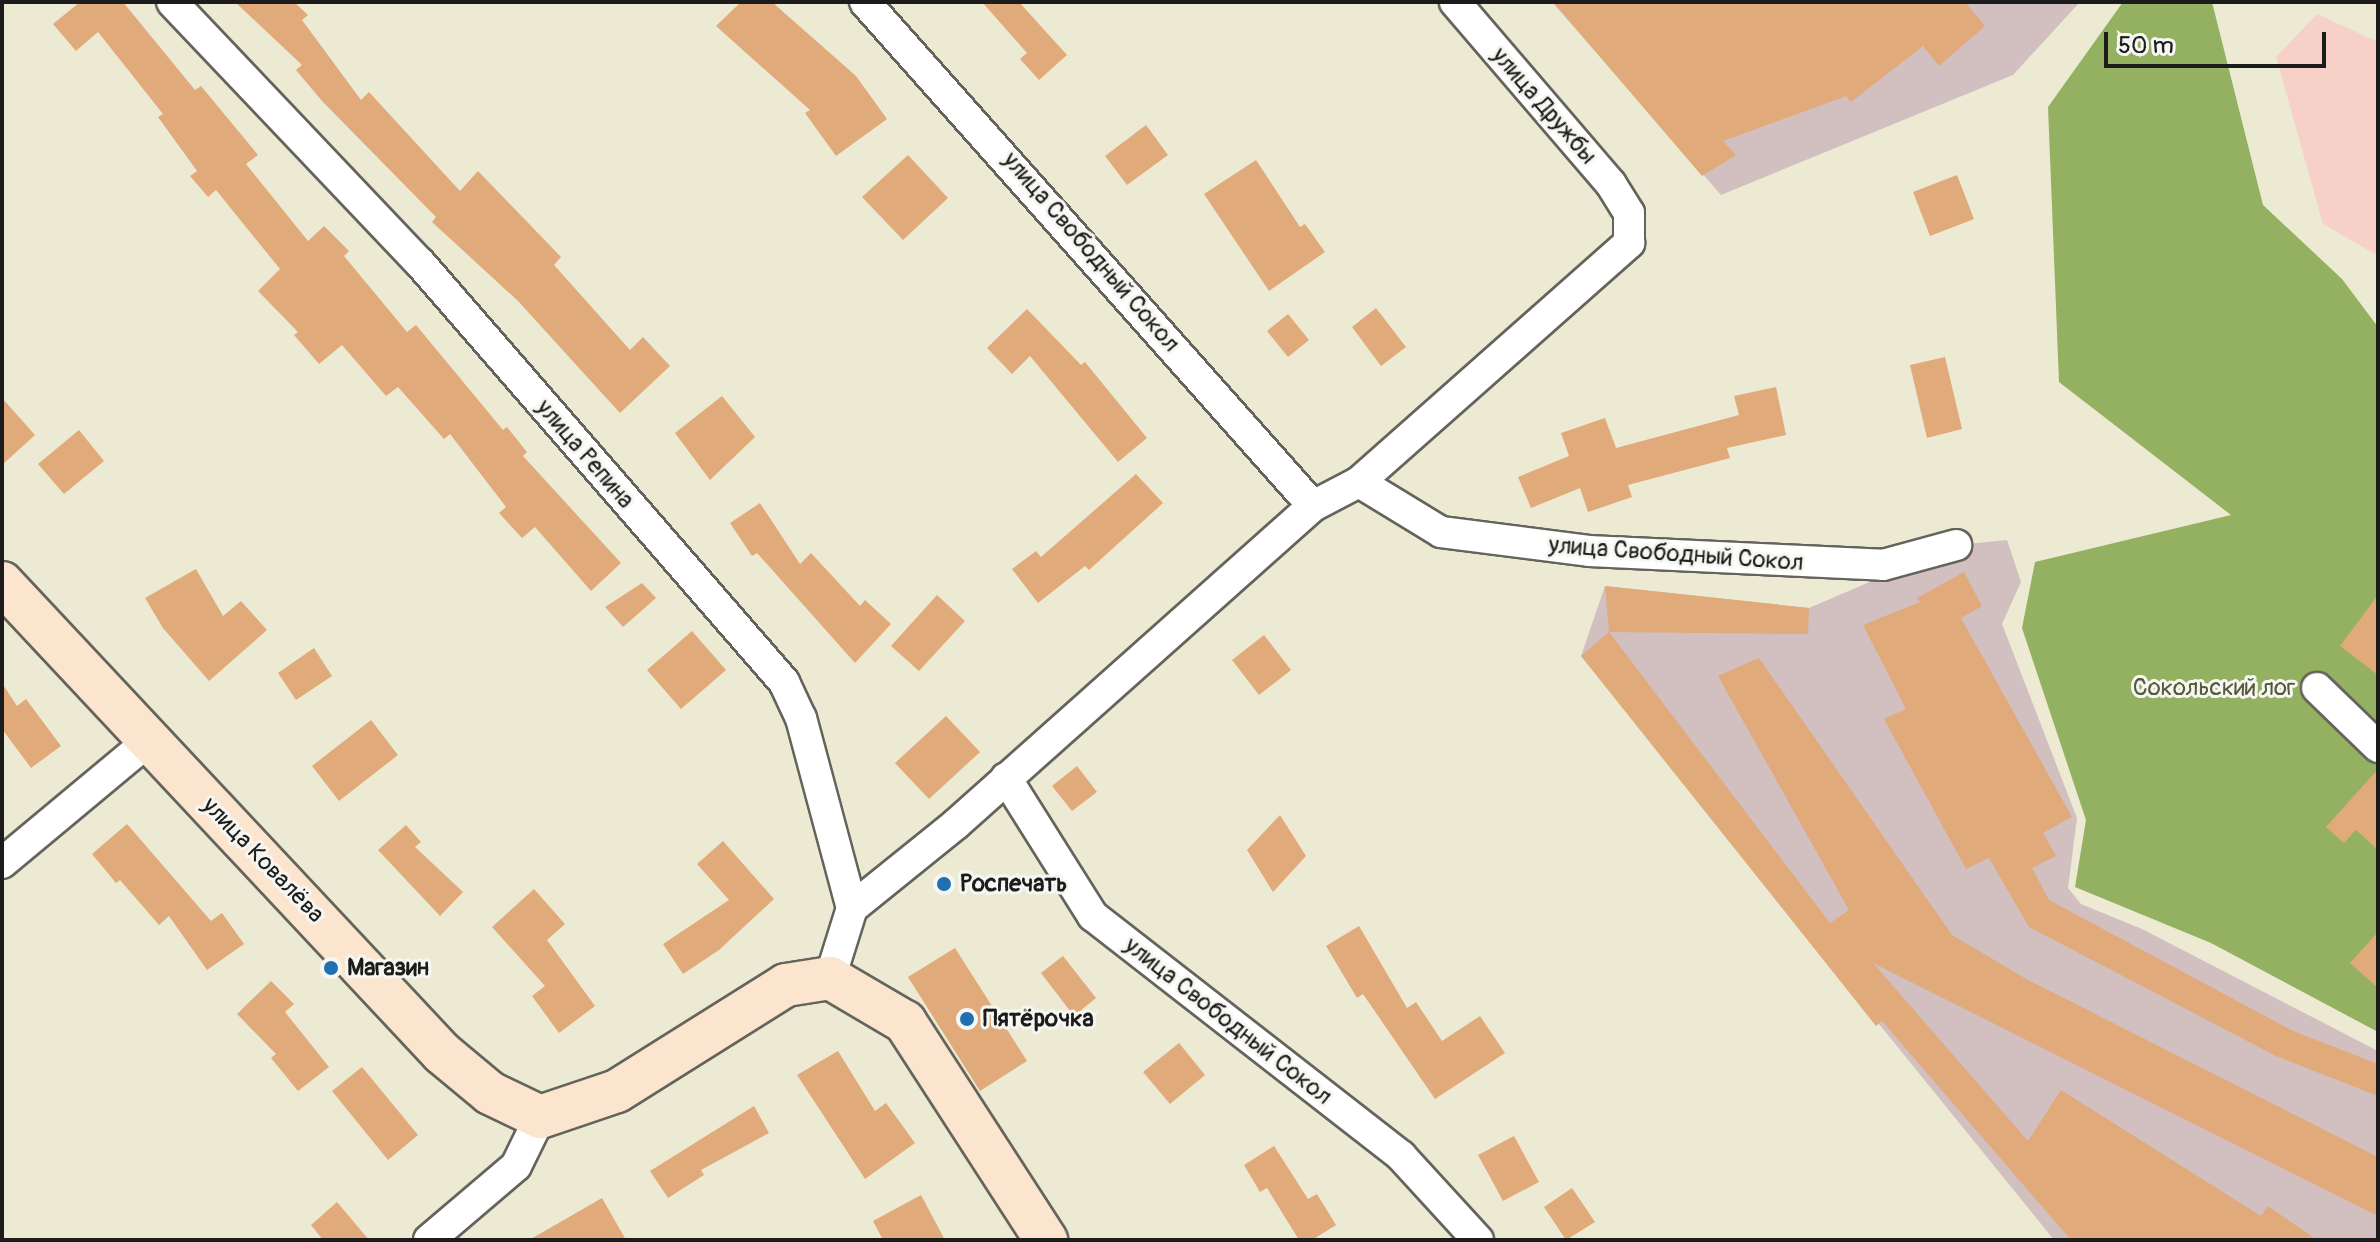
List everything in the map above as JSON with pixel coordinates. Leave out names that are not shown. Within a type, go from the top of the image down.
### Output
[{"type":"street","name":"улица Репина","points":[[172,2],[420,263],[784,682],[801,718],[852,908]]},
{"type":"street","name":"улица Свободный Сокол","points":[[865,2],[1313,506]]},
{"type":"street","name":"улица Дружбы","points":[[1359,482],[1629,243],[1629,213],[1611,184],[1455,2]]},
{"type":"street","points":[[830,978],[852,908],[1006,778],[1313,506],[1359,482]]},
{"type":"street","name":"улица Свободный Сокол","points":[[1359,482],[1441,532],[1589,551],[1883,565],[1956,545]]},
{"type":"street","name":"улица Ковалёва","points":[[2,583],[147,742],[346,946],[442,1053],[490,1093],[540,1117]]},
{"type":"street","points":[[2317,688],[2378,747]]},
{"type":"street","points":[[2,863],[147,742]]},
{"type":"street","name":"улица Свободный Сокол","points":[[1006,778],[1093,916],[1401,1156],[1478,1240]]},
{"type":"street","points":[[429,1240],[516,1166],[540,1117],[617,1091],[786,985],[830,978],[905,1022],[1044,1239]]},
{"type":"shaded area","points":[[1552,2],[2080,2],[2013,75],[1721,195]]},
{"type":"shaded area","points":[[2317,14],[2378,42],[2378,256],[2323,224],[2276,57]]},
{"type":"shaded area","points":[[2007,540],[2021,582],[2002,624],[2077,818],[2068,888],[2081,904],[2142,929],[2378,1051],[2378,1240],[2054,1240],[1581,656],[1605,586],[1809,608],[1956,545]]},
{"type":"green space","name":"Сокольский лог","points":[[2123,2],[2212,2],[2263,205],[2342,279],[2378,327],[2378,1032],[2211,943],[2075,887],[2086,820],[2022,628],[2035,562],[2231,515],[2059,382],[2048,107]]},
{"type":"building","points":[[80,2],[123,2],[195,90],[201,86],[258,155],[246,164],[308,241],[324,226],[349,251],[344,256],[407,332],[416,325],[503,430],[507,427],[527,452],[523,456],[621,563],[591,591],[535,527],[522,538],[499,513],[506,507],[450,434],[444,439],[398,387],[386,396],[342,345],[319,364],[294,335],[298,332],[258,291],[280,269],[216,190],[208,197],[190,176],[197,171],[158,117],[163,114],[98,32],[76,51],[53,24]]},
{"type":"building","points":[[235,2],[294,2],[308,15],[302,20],[361,100],[369,92],[460,191],[478,171],[561,257],[554,265],[630,350],[643,337],[670,366],[620,413],[518,301],[432,222],[436,217],[322,101],[296,70],[302,65]]},
{"type":"building","points":[[741,2],[772,2],[856,76],[887,119],[836,156],[805,113],[810,110],[716,26]]},
{"type":"building","points":[[982,2],[1019,2],[1067,55],[1039,80],[1020,59],[1027,53]]},
{"type":"building","points":[[1553,2],[1965,2],[1985,26],[1939,66],[1923,46],[1851,102],[1846,96],[1723,141],[1736,155],[1702,176]]},
{"type":"building","points":[[1146,125],[1168,155],[1127,185],[1105,156]]},
{"type":"building","points":[[908,155],[948,198],[903,240],[862,197]]},
{"type":"building","points":[[1256,160],[1300,227],[1305,224],[1325,252],[1269,291],[1204,194]]},
{"type":"building","points":[[1957,175],[1974,219],[1930,236],[1913,192]]},
{"type":"building","points":[[1376,308],[1406,347],[1381,366],[1352,327]]},
{"type":"building","points":[[1027,309],[1081,365],[1085,362],[1147,438],[1118,462],[1030,356],[1012,374],[987,348]]},
{"type":"building","points":[[1288,314],[1309,340],[1288,357],[1267,331]]},
{"type":"building","points":[[1945,357],[1962,429],[1927,438],[1910,365]]},
{"type":"building","points":[[1776,387],[1786,435],[1727,448],[1730,458],[1628,485],[1632,497],[1588,512],[1580,488],[1531,508],[1518,477],[1569,456],[1561,433],[1605,418],[1616,448],[1739,415],[1734,396]]},
{"type":"building","points":[[722,396],[755,437],[710,480],[675,433]]},
{"type":"building","points":[[2,398],[35,435],[2,465]]},
{"type":"building","points":[[79,430],[104,461],[64,494],[38,464]]},
{"type":"building","points":[[1136,474],[1163,503],[1089,570],[1085,566],[1038,603],[1012,569],[1036,551],[1041,557]]},
{"type":"building","points":[[760,503],[800,564],[811,553],[860,606],[865,600],[891,624],[855,663],[757,553],[752,556],[730,523]]},
{"type":"building","points":[[196,569],[223,616],[241,601],[267,630],[209,681],[163,628],[145,598]]},
{"type":"building","points":[[1964,572],[1982,606],[1961,618],[2072,817],[2043,833],[2056,856],[2032,868],[2049,900],[2293,1031],[2378,1064],[2378,1096],[2276,1056],[2029,927],[1989,858],[1966,869],[1884,719],[1906,709],[1863,625],[1920,602],[1917,598]]},
{"type":"building","points":[[642,583],[656,598],[623,627],[605,607]]},
{"type":"building","points":[[1605,586],[1809,608],[1808,634],[1609,632]]},
{"type":"building","points":[[937,595],[965,621],[919,671],[891,646]]},
{"type":"building","points":[[2378,595],[2378,675],[2340,646]]},
{"type":"building","points":[[692,631],[726,670],[681,709],[647,670]]},
{"type":"building","points":[[1609,632],[1830,923],[1849,910],[1718,676],[1759,658],[1952,935],[2028,980],[2378,1157],[2378,1216],[1873,963],[2028,1141],[2061,1090],[2261,1216],[2268,1206],[2317,1240],[2071,1240],[1882,1021],[1876,1026],[1581,656]]},
{"type":"building","points":[[1264,635],[1291,670],[1259,695],[1232,660]]},
{"type":"building","points":[[314,648],[332,676],[296,700],[278,673]]},
{"type":"building","points":[[2,683],[17,706],[26,699],[61,746],[31,768],[2,729]]},
{"type":"building","points":[[946,716],[980,752],[929,799],[895,763]]},
{"type":"building","points":[[371,720],[398,755],[339,801],[312,766]]},
{"type":"building","points":[[1077,766],[1097,792],[1072,811],[1052,786]]},
{"type":"building","points":[[2378,769],[2378,850],[2356,830],[2344,843],[2326,827]]},
{"type":"building","points":[[1280,815],[1306,856],[1273,892],[1247,850]]},
{"type":"building","points":[[127,824],[211,921],[222,913],[244,944],[207,970],[169,916],[159,925],[120,880],[116,883],[92,854]]},
{"type":"building","points":[[406,825],[421,842],[415,847],[463,892],[440,916],[378,850]]},
{"type":"building","points":[[723,841],[774,899],[719,950],[683,974],[663,944],[729,900],[697,864]]},
{"type":"building","points":[[534,889],[565,924],[547,940],[595,1006],[559,1033],[532,996],[545,986],[492,927]]},
{"type":"building","points":[[1359,926],[1407,1008],[1416,1002],[1442,1041],[1480,1016],[1505,1053],[1435,1099],[1363,994],[1357,998],[1326,946]]},
{"type":"building","points":[[2378,932],[2378,988],[2350,963]]},
{"type":"building","name":"Пятёрочка","points":[[955,948],[1027,1061],[980,1091],[908,977]]},
{"type":"building","points":[[1063,956],[1096,998],[1074,1016],[1041,973]]},
{"type":"building","points":[[271,981],[294,1004],[285,1012],[329,1067],[298,1091],[271,1058],[276,1054],[237,1014]]},
{"type":"building","points":[[1179,1043],[1205,1075],[1170,1104],[1143,1072]]},
{"type":"building","points":[[838,1051],[875,1111],[886,1103],[915,1143],[865,1179],[797,1075]]},
{"type":"building","points":[[362,1067],[418,1135],[388,1160],[332,1091]]},
{"type":"building","points":[[754,1106],[769,1133],[701,1170],[704,1175],[668,1198],[650,1171]]},
{"type":"building","points":[[1514,1136],[1539,1182],[1503,1201],[1478,1155]]},
{"type":"building","points":[[1274,1146],[1308,1199],[1317,1194],[1336,1225],[1312,1240],[1299,1240],[1267,1188],[1260,1192],[1244,1165]]},
{"type":"building","points":[[1572,1188],[1595,1222],[1566,1240],[1544,1207]]},
{"type":"building","points":[[921,1195],[945,1240],[883,1240],[873,1221]]},
{"type":"building","points":[[602,1198],[626,1240],[529,1240]]},
{"type":"building","points":[[337,1202],[369,1240],[323,1240],[311,1225]]},
{"type":"place","name":"Роспечать","points":[[944,884]]},
{"type":"place","name":"Магазин","points":[[331,968]]},
{"type":"place","name":"Пятёрочка","points":[[967,1019]]}]
